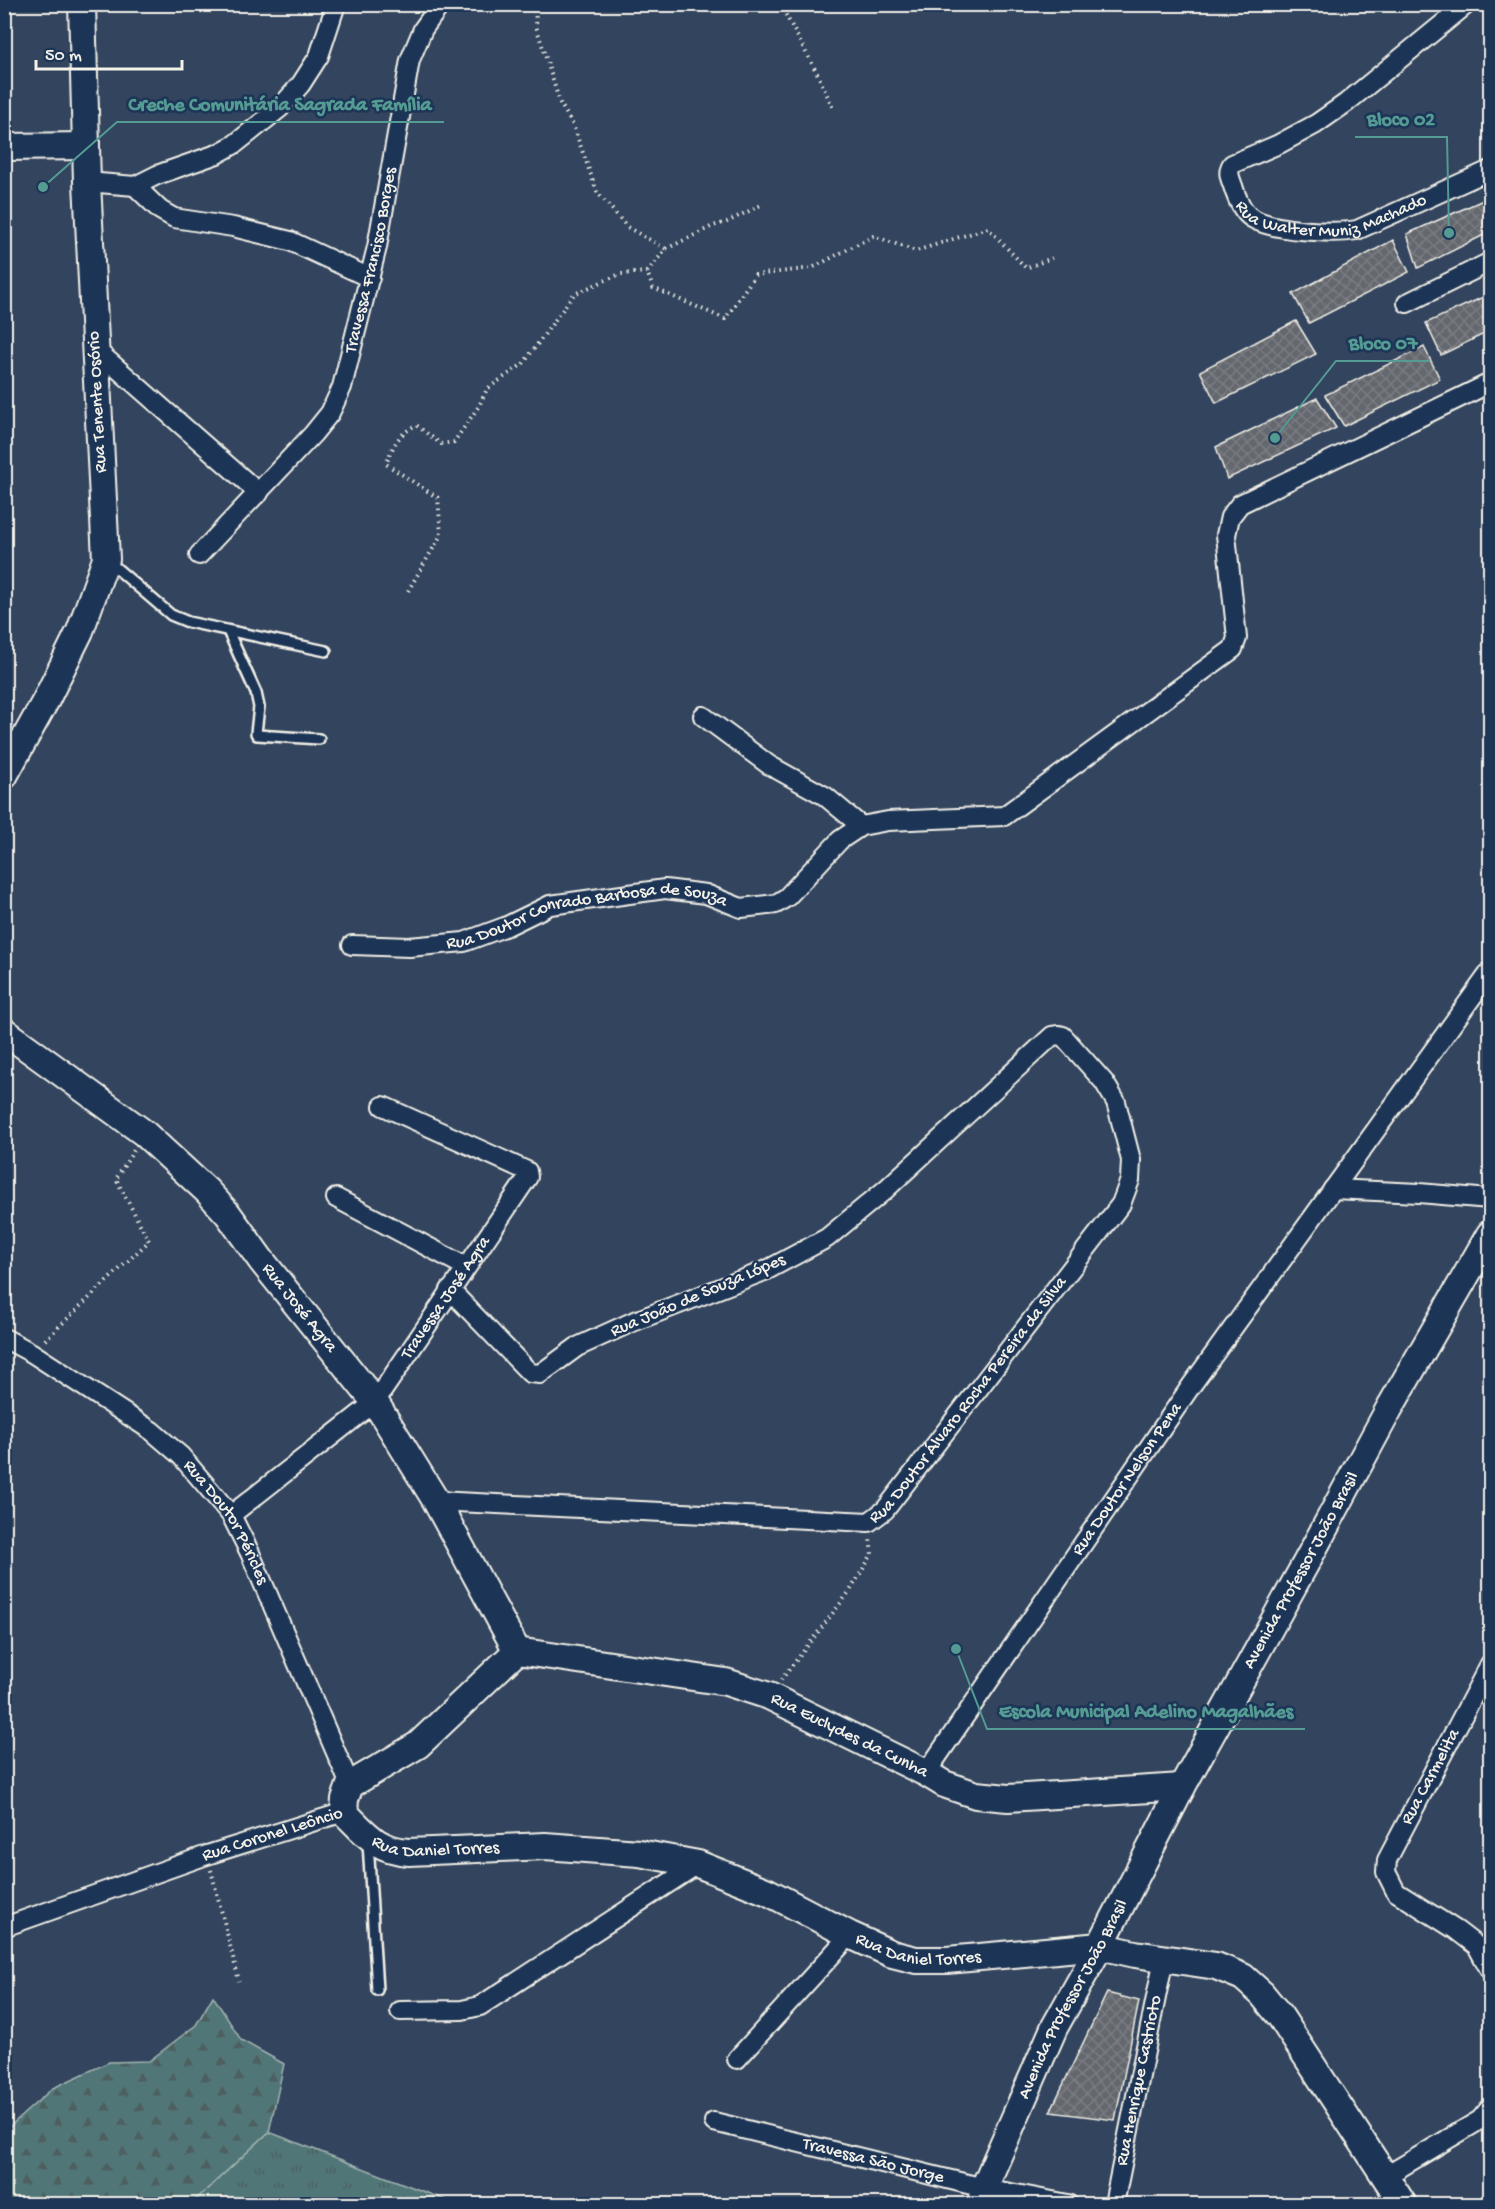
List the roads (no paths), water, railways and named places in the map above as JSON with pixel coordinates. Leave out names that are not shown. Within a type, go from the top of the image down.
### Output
[{"type":"street","name":"Rua Tenente Osório","points":[[4,776],[13,741],[46,700],[80,631],[106,559],[87,182],[82,4]]},
{"type":"street","points":[[87,182],[135,186],[157,175],[217,154],[235,144],[280,108],[301,84],[319,56],[336,4]]},
{"type":"street","name":"Travessa Francisco Borges","points":[[199,555],[313,434],[330,413],[342,387],[370,278],[410,60],[423,29],[441,4]]},
{"type":"street","name":"Rua Walter Muniz Machado","points":[[1467,4],[1346,103],[1316,124],[1279,144],[1232,164],[1229,169],[1236,198],[1250,217],[1275,226],[1342,232],[1358,230],[1491,170]]},
{"type":"street","points":[[4,147],[86,146]]},
{"type":"street","points":[[135,186],[160,210],[174,218],[233,227],[290,241],[370,278]]},
{"type":"street","points":[[1407,303],[1491,262]]},
{"type":"street","points":[[95,349],[259,493]]},
{"type":"street","name":"Rua Doutor Conrado Barbosa de Souza","points":[[352,945],[409,947],[464,942],[507,926],[550,905],[665,889],[706,894],[741,908],[776,904],[788,897],[840,840],[861,826],[888,821],[1004,816],[1233,649],[1237,638],[1227,563],[1226,535],[1230,517],[1240,504],[1491,383]]},
{"type":"street","points":[[703,716],[769,765],[825,796],[861,826]]},
{"type":"street","name":"Rua Doutor Nelson Pena","points":[[926,1773],[1191,1386],[1491,972]]},
{"type":"street","name":"Rua José Agra","points":[[4,1031],[144,1133],[207,1191],[228,1214],[261,1260],[375,1402],[436,1501],[517,1651]]},
{"type":"street","name":"Rua João de Souza Lópes","points":[[450,1290],[531,1373],[540,1374],[577,1347],[630,1323],[767,1270],[827,1238],[885,1190],[1056,1035]]},
{"type":"street","name":"Rua Doutor Álvaro Rocha Pereira da Silva","points":[[436,1501],[869,1522],[885,1510],[1121,1204],[1130,1180],[1131,1160],[1116,1102],[1104,1082],[1063,1036],[1056,1035]]},
{"type":"street","name":"Travessa José Agra","points":[[231,1515],[375,1402],[528,1176],[528,1173],[483,1149],[383,1106]]},
{"type":"street","points":[[1333,1189],[1491,1199]]},
{"type":"street","points":[[336,1198],[465,1267]]},
{"type":"street","name":"Avenida Professor João Brasil","points":[[983,2196],[1054,2028],[1100,1946],[1182,1787],[1389,1409],[1491,1234]]},
{"type":"street","name":"Rua Doutor Péricles","points":[[4,1338],[32,1353],[152,1431],[180,1456],[231,1515],[255,1563],[350,1785]]},
{"type":"street","name":"Rua Euclydes da Cunha","points":[[517,1651],[693,1675],[726,1682],[769,1696],[944,1784],[976,1795],[1008,1798],[1182,1787]]},
{"type":"street","name":"Rua Coronel Leôncio","points":[[4,1927],[207,1855],[344,1812],[345,1799],[350,1785],[418,1745],[517,1651]]},
{"type":"street","name":"Rua Carmelita","points":[[1484,1942],[1456,1930],[1396,1892],[1386,1872],[1387,1860],[1491,1664]]},
{"type":"street","name":"Rua Daniel Torres","points":[[344,1812],[376,1843],[392,1851],[545,1846],[639,1853],[698,1864],[768,1892],[892,1954],[916,1960],[984,1958],[1100,1946],[1135,1954],[1216,1965],[1243,1977],[1262,1994],[1280,2016],[1403,2205]]},
{"type":"street","points":[[400,2011],[462,2010],[480,2006],[698,1864]]},
{"type":"street","points":[[737,2059],[850,1935]]},
{"type":"street","points":[[1484,1942],[1491,1970]]},
{"type":"street","name":"Rua Henrique Castrioto","points":[[1114,2205],[1164,1958]]},
{"type":"street","points":[[1386,2176],[1480,2120],[1491,2108]]},
{"type":"street","name":"Travessa São Jorge","points":[[714,2122],[983,2196],[1068,2205]]},
{"type":"lane","points":[[106,559],[171,615],[188,622],[326,651]]},
{"type":"lane","points":[[228,631],[256,693],[259,707],[257,735],[319,739]]},
{"type":"lane","points":[[368,1836],[377,1990]]},
{"type":"place","name":"Creche Comunitária Sagrada Família","points":[[43,187]]},
{"type":"place","name":"Bloco 02","points":[[1449,233]]},
{"type":"place","name":"Bloco 07","points":[[1275,438]]},
{"type":"place","name":"Escola Municipal Adelino Magalhães","points":[[956,1649]]}]
